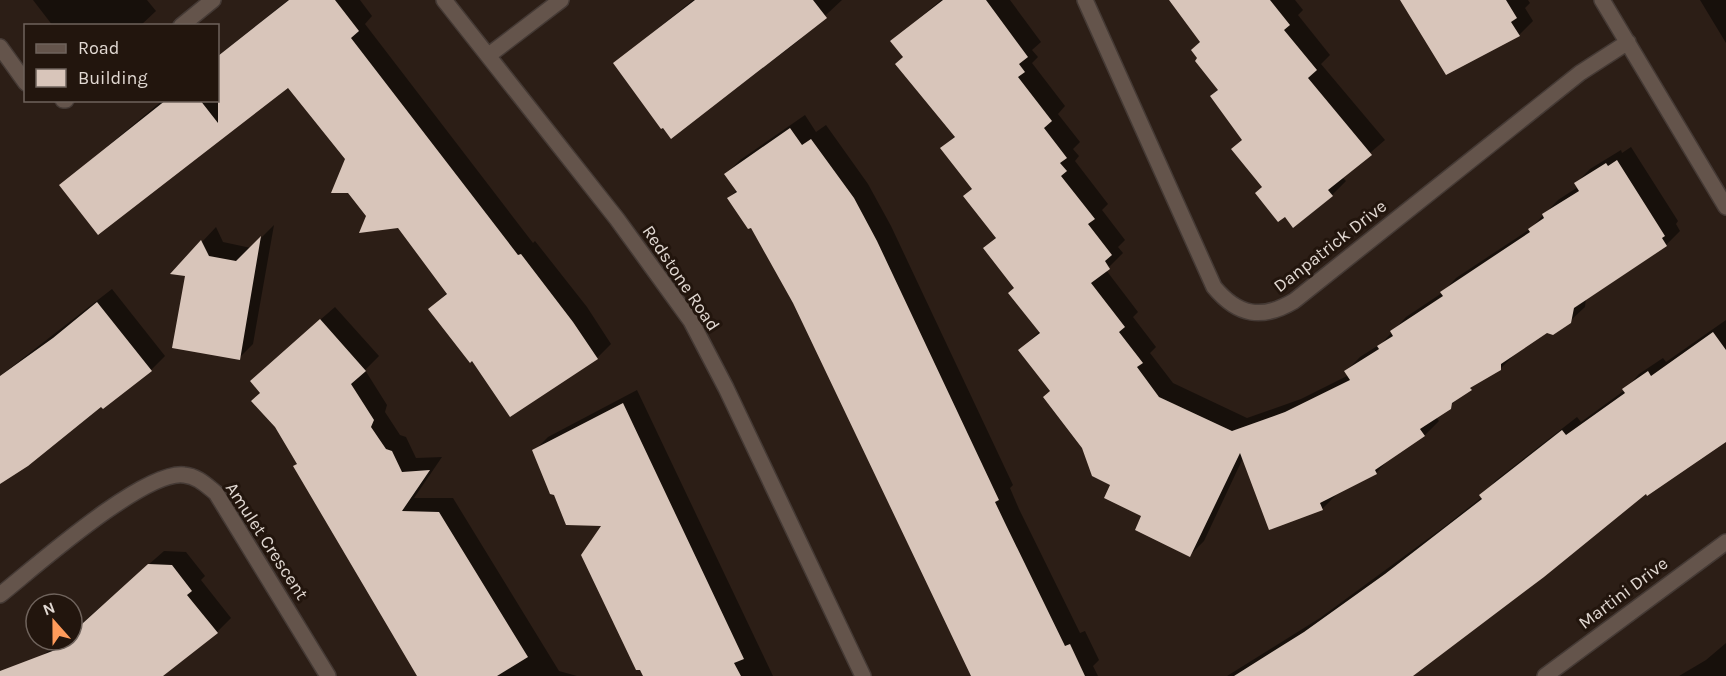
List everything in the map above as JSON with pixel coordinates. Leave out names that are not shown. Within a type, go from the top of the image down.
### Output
[{"type":"street","name":"Redstone Road","points":[[444,0],[655,269],[691,321],[726,388],[863,676]]},
{"type":"street","points":[[489,55],[561,0]]},
{"type":"street","name":"Danpatrick Drive","points":[[1085,0],[1214,287],[1234,305],[1260,314],[1278,311],[1294,301],[1580,73],[1628,42]]},
{"type":"street","points":[[1602,0],[1726,207]]},
{"type":"street","points":[[183,24],[211,1]]},
{"type":"street","points":[[0,47],[24,80]]},
{"type":"street","name":"Amulet Crescent","points":[[0,594],[119,502],[152,482],[184,475],[202,481],[216,493],[328,676]]},
{"type":"street","name":"Martini Drive","points":[[1545,676],[1726,542]]},
{"type":"building","points":[[289,0],[335,0],[359,31],[351,38],[518,255],[521,254],[598,359],[510,417],[472,361],[470,363],[428,309],[447,294],[398,228],[359,233],[366,216],[348,193],[331,193],[345,159],[288,88],[98,235],[59,185],[163,102],[202,102],[218,123],[219,55]]},
{"type":"building","points":[[695,0],[813,0],[827,18],[671,139],[663,128],[661,129],[613,63]]},
{"type":"building","points":[[943,0],[986,0],[1028,57],[1019,64],[1025,72],[1018,77],[1052,121],[1044,128],[1067,158],[1060,163],[1067,171],[1061,176],[1095,219],[1088,224],[1112,255],[1105,261],[1110,269],[1091,283],[1125,327],[1119,332],[1143,363],[1137,367],[1159,397],[1232,431],[1285,412],[1350,380],[1344,371],[1379,349],[1377,346],[1393,336],[1390,331],[1443,296],[1440,292],[1530,232],[1528,229],[1544,218],[1542,214],[1579,191],[1574,183],[1606,163],[1608,166],[1617,160],[1665,236],[1662,238],[1667,246],[1574,308],[1571,323],[1553,335],[1547,333],[1501,364],[1501,370],[1470,388],[1472,390],[1452,403],[1451,409],[1420,429],[1425,436],[1375,470],[1377,474],[1320,503],[1323,510],[1269,530],[1240,453],[1190,557],[1135,530],[1141,516],[1104,498],[1110,485],[1092,476],[1082,448],[1043,397],[1050,391],[1018,350],[1040,333],[1008,293],[1014,288],[983,248],[996,238],[963,196],[972,189],[940,148],[955,137],[895,64],[903,57],[890,41]]},
{"type":"building","points":[[1169,0],[1270,0],[1290,25],[1284,30],[1317,70],[1308,78],[1372,155],[1328,190],[1333,196],[1293,228],[1285,217],[1278,222],[1255,193],[1262,187],[1231,149],[1242,140],[1210,96],[1218,90],[1195,61],[1197,58],[1191,50],[1200,42]]},
{"type":"building","points":[[1400,0],[1506,0],[1517,18],[1511,22],[1520,36],[1446,75]]},
{"type":"building","points":[[790,128],[802,145],[811,139],[854,198],[877,241],[999,500],[995,502],[1005,523],[1065,646],[1070,644],[1085,676],[971,676],[793,303],[751,228],[748,229],[727,198],[737,192],[724,174]]},
{"type":"building","points":[[261,236],[240,360],[172,348],[185,276],[170,274],[201,240],[209,256],[236,261]]},
{"type":"building","points":[[97,302],[152,371],[103,409],[101,407],[28,466],[0,484],[0,376],[53,338]]},
{"type":"building","points":[[320,319],[366,371],[351,384],[374,420],[371,427],[386,449],[392,451],[402,472],[430,470],[402,511],[439,512],[528,657],[497,676],[417,676],[293,466],[297,464],[275,427],[251,401],[260,393],[250,381]]},
{"type":"building","points":[[1713,332],[1726,350],[1726,442],[1647,496],[1646,494],[1544,577],[1413,676],[1234,676],[1304,632],[1385,574],[1482,499],[1479,495],[1562,430],[1566,435],[1625,393],[1622,389],[1648,371],[1651,376]]},
{"type":"building","points":[[623,403],[744,659],[734,663],[741,676],[643,676],[640,670],[636,670],[581,555],[601,526],[566,525],[554,495],[550,494],[532,450]]},
{"type":"building","points":[[148,564],[172,565],[192,591],[187,595],[218,633],[163,676],[0,676],[0,671],[50,652],[84,652],[84,622]]}]
